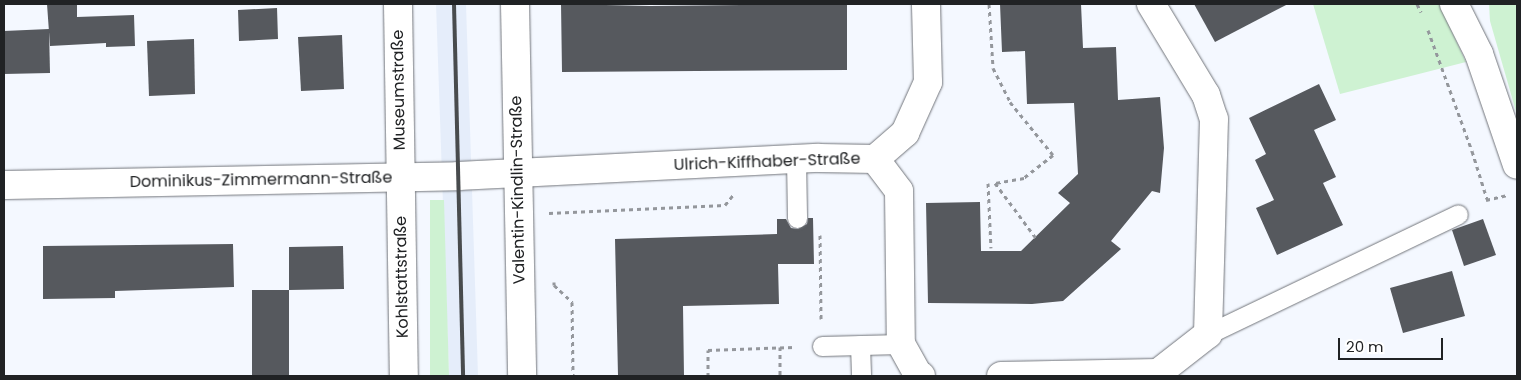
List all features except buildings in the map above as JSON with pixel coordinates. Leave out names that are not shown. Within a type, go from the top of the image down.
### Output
[{"type":"street","name":"Museumstraße","points":[[398,4],[401,177]]},
{"type":"street","name":"Valentin-Kindlin-Straße","points":[[515,4],[522,376]]},
{"type":"street","points":[[875,159],[905,133],[928,82],[926,4]]},
{"type":"street","points":[[1001,376],[1158,374],[1208,334],[1214,119],[1206,95],[1151,4]]},
{"type":"street","points":[[1454,4],[1479,54],[1517,165]]},
{"type":"street","name":"Ulrich-Kiffhaber-Straße","points":[[518,173],[796,159],[875,159],[899,191],[902,344],[919,376],[921,376]]},
{"type":"street","name":"Dominikus-Zimmermann-Straße","points":[[4,185],[518,173]]},
{"type":"street","name":"Kohlstattstraße","points":[[401,177],[404,376]]},
{"type":"lane","points":[[796,159],[797,218]]},
{"type":"lane","points":[[1208,334],[1458,214]]},
{"type":"lane","points":[[822,346],[902,344]]},
{"type":"lane","points":[[860,345],[861,375]]},
{"type":"path","points":[[989,4],[993,68],[1010,102],[1053,155],[1024,178],[995,183],[1036,238]]},
{"type":"path","points":[[1417,4],[1425,19]]},
{"type":"path","points":[[1428,28],[1472,151],[1486,199]]},
{"type":"path","points":[[551,172],[552,222]]},
{"type":"path","points":[[988,183],[991,248]]},
{"type":"path","points":[[519,215],[724,205],[736,191]]},
{"type":"path","points":[[1458,214],[1486,199],[1510,195]]},
{"type":"path","points":[[708,376],[708,350],[822,346],[820,230]]},
{"type":"path","points":[[554,276],[554,285],[572,302],[573,376]]},
{"type":"path","points":[[780,347],[780,376]]},
{"type":"shaded area","points":[[436,4],[466,4],[478,376],[449,376]]},
{"type":"green space","points":[[1313,4],[1439,4],[1466,62],[1340,94]]},
{"type":"green space","points":[[1489,4],[1517,4],[1517,115],[1490,21]]},
{"type":"green space","points":[[430,200],[444,200],[449,376],[430,376]]},
{"type":"railway","points":[[454,4],[463,376]]}]
